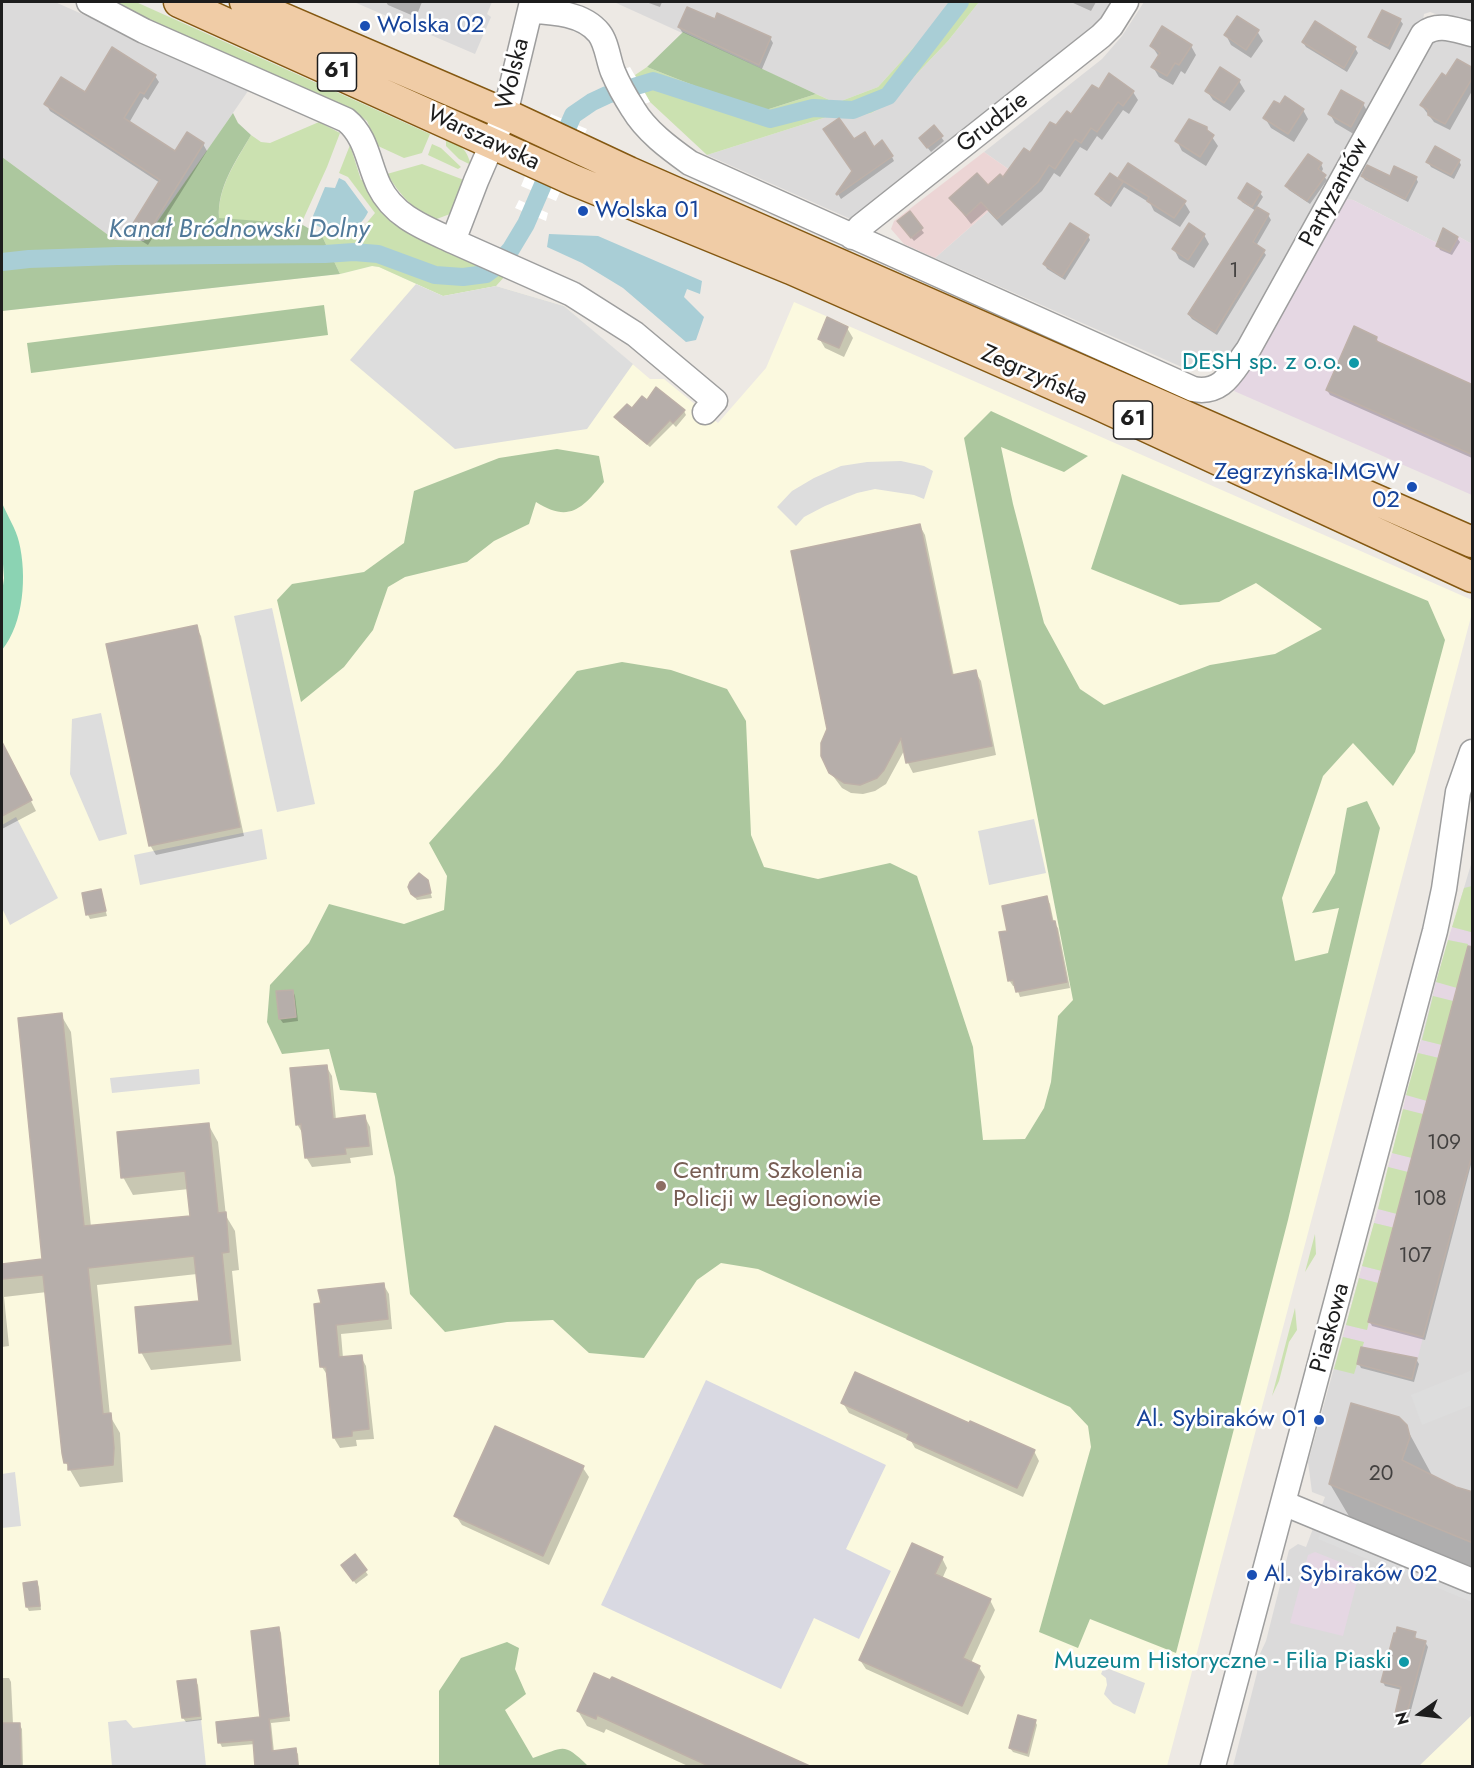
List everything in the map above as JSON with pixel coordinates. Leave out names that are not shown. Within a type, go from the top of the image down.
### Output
[{"type":"main road","name":"Warszawska","points":[[179,2],[573,180],[801,261]]},
{"type":"main road","name":"Warszawska","points":[[245,2],[505,114],[801,261]]},
{"type":"main road","name":"Zegrzyńska","points":[[801,261],[1473,542]]},
{"type":"main road","name":"Zegrzyńska","points":[[801,261],[1095,403],[1473,577]]},
{"type":"street","points":[[89,2],[144,31],[346,120],[355,127],[363,141],[380,189],[395,208],[408,219],[572,294],[635,334],[710,407]]},
{"type":"street","name":"Grudzie","points":[[852,237],[860,227],[1101,36],[1111,26],[1126,2]]},
{"type":"street","points":[[531,6],[585,21],[598,32],[614,73],[632,108],[640,120],[669,148],[690,163],[852,237]]},
{"type":"street","name":"Wolska","points":[[462,245],[476,181],[505,114],[531,6]]},
{"type":"street","name":"Partyzantów","points":[[852,237],[1193,389],[1211,389],[1224,383],[1248,350],[1423,34],[1430,28],[1441,27],[1473,34]]},
{"type":"street","name":"Piaskowa","points":[[1213,1767],[1435,931],[1444,889],[1458,792],[1473,752]]},
{"type":"street","name":"Piaskowa","points":[[1444,889],[1473,815]]},
{"type":"street","points":[[1283,1503],[1473,1581]]},
{"type":"shaded area","points":[[2,2],[55,2],[140,44],[248,91],[145,241],[115,240],[2,157]]},
{"type":"shaded area","points":[[354,2],[492,2],[487,14],[491,17],[475,54]]},
{"type":"shaded area","points":[[614,2],[949,2],[927,33],[878,87],[836,103]]},
{"type":"shaded area","points":[[979,2],[1116,2],[1104,22],[855,221],[707,155],[836,114],[839,118],[871,113],[889,103],[948,41]]},
{"type":"shaded area","points":[[1144,2],[1472,2],[1472,27],[1430,12],[1424,14],[1422,27],[1308,227],[1229,357],[1208,370],[1184,368],[935,258],[1024,180],[984,152],[1102,59],[1122,36]]},
{"type":"shaded area","points":[[1433,34],[1472,39],[1472,244],[1443,228],[1437,243],[1353,200],[1344,199]]},
{"type":"shaded area","points":[[984,152],[1024,180],[935,258],[904,244],[891,229],[894,221]]},
{"type":"shaded area","points":[[1340,199],[1353,200],[1437,243],[1443,228],[1472,244],[1472,495],[1234,391],[1291,292]]},
{"type":"shaded area","name":"Centrum Szkolenia Policji w Legionowie","points":[[372,266],[379,267],[443,296],[496,286],[564,306],[650,379],[664,379],[718,423],[766,368],[794,302],[1472,600],[1472,613],[1167,1766],[2,1766],[2,311],[340,274]]},
{"type":"shaded area","points":[[416,284],[443,296],[496,286],[564,306],[633,364],[587,429],[455,449],[350,360]]},
{"type":"shaded area","points":[[901,461],[924,466],[933,471],[924,499],[914,495],[875,489],[857,493],[825,506],[804,517],[796,526],[777,507],[792,491],[841,466],[867,462]]},
{"type":"shaded area","points":[[272,608],[315,804],[277,812],[234,616]]},
{"type":"shaded area","points":[[101,713],[127,834],[99,841],[70,774],[72,719]]},
{"type":"shaded area","points":[[16,817],[58,898],[10,925],[2,908],[2,825]]},
{"type":"shaded area","points":[[1034,819],[1046,873],[989,885],[978,831]]},
{"type":"shaded area","points":[[262,829],[267,859],[140,885],[134,855]]},
{"type":"shaded area","points":[[1472,861],[1472,1766],[1233,1766],[1257,1673],[1258,1658],[1266,1641],[1289,1550],[1298,1544],[1306,1547],[1325,1497],[1312,1492],[1308,1462],[1378,1209],[1436,982]]},
{"type":"shaded area","points":[[1452,927],[1471,932],[1472,929],[1472,1151],[1413,1376],[1357,1364],[1364,1342],[1343,1337],[1346,1325],[1367,1330],[1378,1283],[1359,1278],[1362,1266],[1382,1271],[1391,1234],[1395,1228],[1374,1223],[1378,1209],[1397,1214],[1408,1172],[1388,1167],[1392,1153],[1412,1158],[1423,1115],[1403,1109],[1406,1095],[1427,1101],[1439,1058],[1418,1053],[1421,1040],[1442,1045],[1453,1001],[1433,996],[1436,982],[1457,987],[1468,944],[1448,940]]},
{"type":"shaded area","points":[[199,1069],[200,1084],[112,1093],[110,1078]]},
{"type":"shaded area","points":[[1470,1371],[1472,1405],[1422,1425],[1411,1395]]},
{"type":"shaded area","points":[[706,1380],[886,1465],[846,1549],[891,1571],[859,1639],[814,1618],[781,1689],[601,1605]]},
{"type":"shaded area","points":[[15,1472],[21,1526],[2,1528],[2,1474]]},
{"type":"shaded area","points":[[1322,1531],[1472,1590],[1472,1602],[1318,1539]]},
{"type":"shaded area","points":[[1315,1552],[1360,1570],[1343,1636],[1290,1623],[1308,1555]]},
{"type":"shaded area","points":[[1104,1667],[1145,1683],[1135,1714],[1113,1704],[1104,1694],[1107,1685],[1106,1678],[1101,1674]]},
{"type":"shaded area","points":[[1472,1715],[1472,1766],[1419,1766]]},
{"type":"shaded area","points":[[201,1719],[206,1766],[112,1766],[108,1722],[126,1720],[133,1728]]},
{"type":"green space","points":[[111,2],[136,2],[430,134],[422,153],[404,158],[378,146],[367,121],[351,109],[140,17]]},
{"type":"green space","points":[[949,2],[979,2],[948,41],[889,103],[871,113],[839,118],[836,114],[707,155],[650,102],[635,75],[647,67],[756,110],[769,109],[816,94],[836,103],[878,87],[927,33]]},
{"type":"green space","points":[[683,32],[816,94],[769,109],[756,110],[647,67]]},
{"type":"green space","points":[[233,113],[238,123],[251,135],[224,185],[219,218],[301,224],[322,236],[340,274],[2,311],[2,157],[115,240],[144,241]]},
{"type":"green space","points":[[319,122],[340,133],[301,224],[219,219],[224,185],[251,135],[261,142],[270,143]]},
{"type":"green space","points":[[446,140],[463,148],[471,165],[459,159],[446,146]]},
{"type":"green space","points":[[432,144],[441,148],[461,167],[458,169],[428,155]]},
{"type":"green space","points":[[350,145],[361,180],[366,179],[386,214],[403,229],[505,276],[496,286],[443,296],[379,267],[372,266],[340,274],[322,236],[359,232],[375,213],[348,177],[339,173]]},
{"type":"green space","points":[[422,164],[464,180],[450,214],[434,220],[426,215],[407,200],[387,174]]},
{"type":"green space","points":[[324,305],[328,335],[31,373],[27,343]]},
{"type":"green space","points":[[991,411],[1088,456],[1064,472],[1001,447],[1013,504],[1044,623],[1080,689],[1104,705],[1210,665],[1275,654],[1322,629],[1256,583],[1219,602],[1180,605],[1091,569],[1122,474],[1428,601],[1445,640],[1415,752],[1393,786],[1353,743],[1323,776],[1282,898],[1295,961],[1328,953],[1339,908],[1312,913],[1335,873],[1347,808],[1367,801],[1380,828],[1288,1220],[1176,1653],[1090,1619],[1078,1648],[1039,1632],[1091,1447],[1088,1426],[1070,1407],[758,1269],[721,1263],[697,1280],[644,1358],[589,1353],[553,1320],[507,1322],[445,1332],[410,1294],[395,1177],[376,1093],[340,1090],[329,1049],[282,1054],[267,1022],[270,985],[309,943],[329,904],[404,924],[444,910],[447,876],[429,843],[499,765],[577,671],[622,662],[671,670],[727,689],[746,721],[751,835],[764,867],[818,879],[890,863],[917,876],[973,1047],[983,1140],[1025,1139],[1044,1108],[1051,1082],[1058,1016],[1073,1000],[964,438]]},
{"type":"green space","points":[[557,449],[599,456],[604,482],[582,506],[566,512],[557,512],[536,502],[529,524],[494,541],[467,562],[405,577],[388,587],[373,630],[344,667],[301,702],[277,600],[292,584],[364,572],[404,543],[414,491],[499,458]]},
{"type":"green space","points":[[2,503],[19,542],[23,584],[15,626],[2,650],[4,578]]},
{"type":"green space","points":[[1472,886],[1471,932],[1452,927],[1464,888]]},
{"type":"green space","points":[[1448,940],[1468,944],[1457,988],[1436,982]]},
{"type":"green space","points":[[1433,996],[1453,1001],[1442,1045],[1422,1040]]},
{"type":"green space","points":[[1418,1053],[1439,1058],[1427,1101],[1406,1095]]},
{"type":"green space","points":[[1403,1109],[1423,1114],[1412,1158],[1392,1153]]},
{"type":"green space","points":[[1388,1167],[1408,1172],[1397,1214],[1378,1209]]},
{"type":"green space","points":[[1374,1223],[1395,1228],[1391,1234],[1382,1271],[1362,1266]]},
{"type":"green space","points":[[1315,1234],[1316,1254],[1305,1272]]},
{"type":"green space","points":[[1359,1278],[1378,1283],[1367,1330],[1346,1325]]},
{"type":"green space","points":[[1295,1308],[1297,1330],[1289,1342],[1279,1381],[1272,1396]]},
{"type":"green space","points":[[1343,1337],[1364,1342],[1354,1374],[1334,1369]]},
{"type":"green space","points":[[507,1642],[519,1648],[515,1669],[526,1694],[505,1710],[533,1758],[563,1749],[573,1753],[588,1766],[439,1766],[439,1691],[461,1658]]},
{"type":"water","points":[[339,178],[345,181],[368,212],[359,224],[348,228],[318,226],[314,224],[313,216],[325,187],[335,188]]},
{"type":"water","points":[[549,234],[598,236],[702,281],[700,294],[687,289],[684,297],[704,317],[696,340],[686,342],[623,288],[582,263],[547,247]]},
{"type":"pier","points":[[630,67],[650,102],[622,112],[602,76]]},
{"type":"pier","points":[[551,114],[587,129],[556,201],[521,186]]},
{"type":"pier","points":[[519,200],[548,213],[546,221],[515,208]]},
{"type":"building","points":[[687,7],[715,19],[717,13],[771,37],[759,65],[678,27]]},
{"type":"building","points":[[1382,10],[1401,19],[1388,46],[1368,37]]},
{"type":"building","points":[[1237,16],[1259,30],[1246,50],[1224,35]]},
{"type":"building","points":[[1315,21],[1356,47],[1344,68],[1302,42]]},
{"type":"building","points":[[1162,26],[1192,45],[1179,65],[1175,63],[1167,76],[1151,67],[1160,53],[1150,46]]},
{"type":"building","points":[[112,47],[156,75],[144,94],[140,92],[124,118],[175,151],[187,132],[204,143],[144,239],[129,230],[160,180],[44,104],[61,77],[85,92]]},
{"type":"building","points":[[1457,59],[1473,68],[1473,77],[1445,124],[1428,115],[1428,110],[1420,105],[1442,73],[1446,76]]},
{"type":"building","points":[[1220,67],[1240,80],[1224,103],[1205,91]]},
{"type":"building","points":[[1109,73],[1134,91],[1123,106],[1118,102],[1097,132],[1091,128],[1081,143],[1075,139],[1055,169],[1049,165],[1038,182],[997,219],[981,202],[966,216],[949,198],[977,173],[988,185],[1000,174],[1003,177],[1024,148],[1030,152],[1050,122],[1056,125],[1067,111],[1071,114],[1092,85],[1099,89]]},
{"type":"building","points":[[1341,90],[1364,103],[1351,127],[1328,114]]},
{"type":"building","points":[[1285,96],[1304,109],[1288,134],[1263,118],[1274,101],[1280,104]]},
{"type":"building","points":[[839,118],[854,139],[865,132],[874,147],[882,140],[893,156],[837,195],[852,171],[823,129]]},
{"type":"building","points":[[1189,119],[1207,127],[1207,130],[1214,135],[1200,157],[1175,141]]},
{"type":"building","points":[[934,125],[943,136],[927,148],[919,138]]},
{"type":"building","points":[[1435,146],[1460,160],[1451,175],[1426,162]]},
{"type":"building","points":[[1308,154],[1322,163],[1318,169],[1326,175],[1307,201],[1285,186]]},
{"type":"building","points":[[1128,163],[1186,201],[1174,218],[1147,201],[1149,197],[1118,178]]},
{"type":"building","points":[[1367,165],[1390,176],[1394,166],[1417,177],[1405,199],[1361,176]]},
{"type":"building","points":[[1110,173],[1123,182],[1109,203],[1095,194]]},
{"type":"building","points":[[1247,183],[1261,192],[1252,207],[1238,198]]},
{"type":"building","points":[[1257,207],[1269,214],[1253,242],[1265,250],[1215,332],[1188,314]]},
{"type":"building","points":[[910,211],[923,228],[911,238],[897,221]]},
{"type":"building","points":[[1070,223],[1089,235],[1062,277],[1043,264]]},
{"type":"building","points":[[1189,223],[1205,234],[1188,260],[1172,249]]},
{"type":"building","points":[[1443,228],[1458,237],[1450,252],[1436,246]]},
{"type":"building","points":[[827,317],[848,327],[839,348],[818,339]]},
{"type":"building","points":[[1354,326],[1377,337],[1376,341],[1473,385],[1473,455],[1326,390]]},
{"type":"building","points":[[656,387],[685,410],[673,423],[670,420],[647,444],[614,417],[627,404],[632,408],[642,396],[647,400]]},
{"type":"building","points":[[920,524],[952,675],[976,670],[992,746],[906,763],[901,738],[884,770],[877,778],[860,785],[844,783],[829,773],[821,756],[821,743],[827,729],[791,551]]},
{"type":"building","points":[[197,625],[240,827],[149,846],[106,644]]},
{"type":"building","points":[[2,742],[32,800],[2,816]]},
{"type":"building","points":[[419,873],[428,880],[431,893],[415,897],[408,887]]},
{"type":"building","points":[[101,889],[106,911],[86,915],[82,893]]},
{"type":"building","points":[[1047,896],[1052,921],[1055,921],[1067,982],[1016,992],[1013,980],[1008,981],[999,932],[1007,931],[1002,906]]},
{"type":"building","points":[[1468,946],[1473,947],[1473,1151],[1423,1337],[1368,1322]]},
{"type":"building","points":[[293,990],[296,1017],[279,1019],[276,991]]},
{"type":"building","points":[[62,1013],[84,1226],[190,1216],[185,1171],[121,1178],[117,1132],[209,1123],[218,1213],[226,1212],[229,1252],[222,1253],[231,1344],[139,1353],[135,1307],[199,1301],[194,1256],[88,1268],[103,1414],[111,1413],[113,1465],[68,1470],[68,1463],[64,1463],[62,1453],[43,1275],[2,1279],[2,1264],[42,1259],[18,1018]]},
{"type":"building","points":[[327,1065],[333,1119],[365,1115],[369,1146],[345,1148],[346,1154],[305,1158],[301,1124],[296,1125],[290,1068]]},
{"type":"building","points":[[384,1283],[388,1319],[336,1325],[339,1357],[362,1355],[369,1429],[352,1431],[352,1436],[333,1438],[326,1367],[320,1367],[314,1304],[321,1303],[318,1290]]},
{"type":"building","points":[[1361,1347],[1417,1358],[1412,1379],[1357,1364]]},
{"type":"building","points":[[855,1372],[1035,1450],[1017,1488],[907,1439],[909,1434],[841,1403]]},
{"type":"building","points":[[1351,1403],[1399,1417],[1407,1425],[1410,1437],[1402,1460],[1456,1487],[1473,1492],[1473,1543],[1329,1484]]},
{"type":"building","points":[[495,1426],[584,1466],[543,1556],[454,1516]]},
{"type":"building","points":[[912,1543],[943,1557],[935,1574],[991,1599],[963,1658],[980,1666],[962,1706],[859,1660]]},
{"type":"building","points":[[355,1554],[367,1570],[353,1581],[341,1565]]},
{"type":"building","points":[[37,1581],[40,1606],[26,1607],[23,1583]]},
{"type":"building","points":[[279,1627],[289,1716],[269,1719],[272,1751],[296,1748],[298,1767],[255,1767],[253,1740],[218,1743],[216,1722],[260,1717],[251,1631]]},
{"type":"building","name":"Muzeum Historyczne - Filia Piaski","points":[[1397,1627],[1416,1632],[1414,1638],[1426,1641],[1406,1717],[1395,1714],[1401,1687],[1381,1682]]},
{"type":"building","points":[[594,1673],[610,1680],[612,1677],[812,1767],[711,1767],[597,1715],[596,1719],[577,1711]]},
{"type":"building","points":[[196,1679],[200,1716],[182,1718],[177,1681]]},
{"type":"building","points":[[1018,1715],[1036,1720],[1027,1753],[1009,1748]]},
{"type":"building","points":[[2,1723],[20,1723],[21,1767],[2,1767]]},
{"type":"waterway","name":"Kanał Bródnowski Dolny","points":[[2,262],[117,256],[354,252],[378,254],[435,275],[463,277],[486,274],[511,249],[526,224],[573,115],[592,102],[653,81],[770,119],[813,108],[853,110],[888,96],[960,2]]},
{"type":"place","name":"Wolska 02","points":[[365,26]]},
{"type":"place","name":"Wolska 01","points":[[583,211]]},
{"type":"place","name":"DESH sp. z o.o.","points":[[1354,363]]},
{"type":"place","name":"Zegrzyńska-IMGW 02","points":[[1412,487]]},
{"type":"place","name":"Centrum Szkolenia Policji w Legionowie","points":[[661,1186]]},
{"type":"place","name":"Al. Sybiraków 01","points":[[1319,1420]]},
{"type":"place","name":"Al. Sybiraków 02","points":[[1252,1575]]},
{"type":"place","name":"Muzeum Historyczne - Filia Piaski","points":[[1404,1662]]}]
